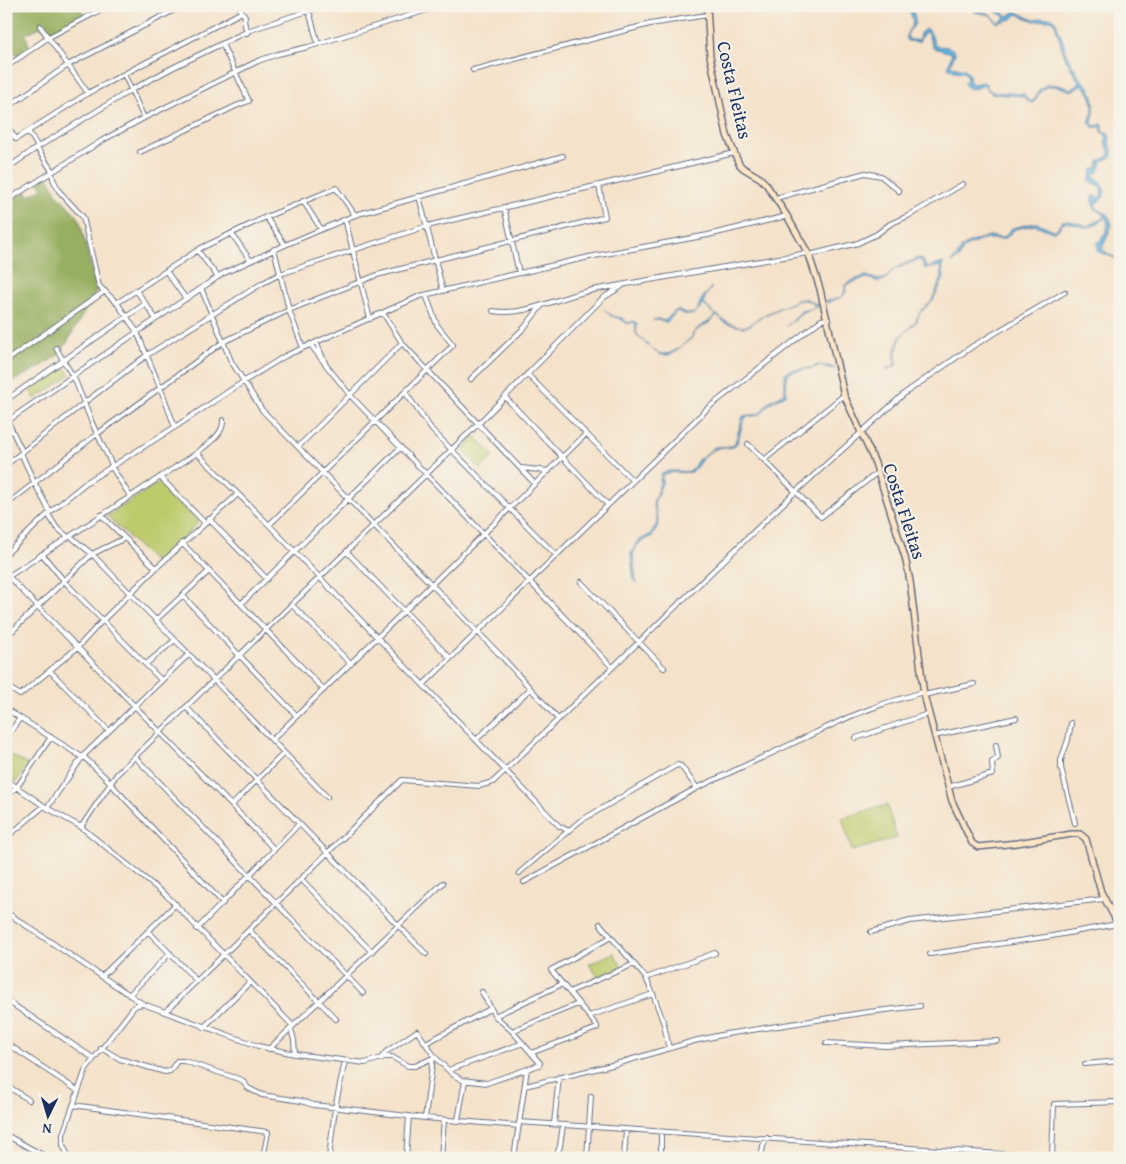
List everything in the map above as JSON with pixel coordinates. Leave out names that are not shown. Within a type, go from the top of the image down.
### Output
[{"type":"main road","name":"Costa Fleitas","points":[[707,6],[710,56],[727,135],[734,153],[743,168],[760,178],[776,198],[808,254],[828,318],[844,395],[878,472],[909,573],[924,693],[952,801],[972,843],[978,847],[1077,834]]},
{"type":"main road","points":[[1077,834],[1086,839],[1096,879],[1104,899],[1119,926]]},
{"type":"street","points":[[6,67],[48,37],[108,6]]},
{"type":"street","points":[[6,108],[68,65],[182,6]]},
{"type":"street","points":[[238,6],[245,16],[244,21],[248,32]]},
{"type":"street","points":[[309,12],[323,6]]},
{"type":"street","points":[[6,169],[38,147],[131,90],[222,44],[270,22],[331,6]]},
{"type":"street","points":[[6,202],[52,171],[144,118],[236,72],[278,54],[318,44],[440,6]]},
{"type":"street","points":[[6,125],[16,139],[88,93],[242,12]]},
{"type":"street","points":[[309,12],[318,44]]},
{"type":"street","points":[[473,70],[650,24],[707,15]]},
{"type":"street","points":[[40,26],[88,93]]},
{"type":"street","points":[[140,152],[249,101],[222,44]]},
{"type":"street","points":[[124,74],[144,118]]},
{"type":"street","points":[[28,131],[52,171],[58,190],[83,218],[98,284],[117,303],[137,332],[175,427]]},
{"type":"street","points":[[6,465],[84,402],[147,355],[280,274],[427,226],[734,153]]},
{"type":"street","points":[[328,797],[213,681],[92,554],[56,527],[7,421],[201,288],[250,260],[345,218],[563,156]]},
{"type":"street","points":[[776,198],[866,173],[881,176],[899,191]]},
{"type":"street","points":[[492,311],[510,312],[590,291],[808,254],[858,242],[877,234],[890,224],[908,216],[963,184]]},
{"type":"street","points":[[6,505],[97,434],[223,342],[289,310],[377,276],[605,217],[599,186]]},
{"type":"street","points":[[117,303],[198,251],[266,217],[336,188],[355,215]]},
{"type":"street","points":[[418,196],[443,291]]},
{"type":"street","points":[[303,202],[321,229]]},
{"type":"street","points":[[504,207],[519,273]]},
{"type":"street","points":[[6,554],[49,513],[87,482],[285,356],[310,344],[426,295],[625,250],[708,235],[787,216]]},
{"type":"street","points":[[266,217],[284,244]]},
{"type":"street","points":[[345,218],[370,319]]},
{"type":"street","points":[[232,234],[250,260]]},
{"type":"street","points":[[274,250],[289,310],[303,348]]},
{"type":"street","points":[[198,251],[218,277]]},
{"type":"street","points":[[166,271],[186,299]]},
{"type":"street","points":[[81,826],[110,783],[160,732],[478,424],[603,298],[622,286]]},
{"type":"street","points":[[201,288],[231,362],[262,410],[432,585],[558,719]]},
{"type":"street","points":[[136,290],[156,319]]},
{"type":"street","points":[[6,361],[104,291]]},
{"type":"street","points":[[165,1012],[402,780],[479,786],[493,782],[796,492],[905,393],[973,346],[1065,292]]},
{"type":"street","points":[[269,525],[453,345],[437,325],[426,295]]},
{"type":"street","points":[[6,400],[145,304]]},
{"type":"street","points":[[471,379],[524,328],[543,304]]},
{"type":"street","points":[[383,313],[402,343],[535,484]]},
{"type":"street","points":[[423,685],[708,408],[821,320],[828,318]]},
{"type":"street","points":[[316,342],[326,365]]},
{"type":"street","points":[[298,447],[402,343]]},
{"type":"street","points":[[310,344],[350,395],[612,667]]},
{"type":"street","points":[[56,348],[72,376],[112,466],[130,496]]},
{"type":"street","points":[[527,374],[633,480]]},
{"type":"street","points":[[405,392],[432,430],[556,555]]},
{"type":"street","points":[[764,460],[844,395]]},
{"type":"street","points":[[505,397],[608,505]]},
{"type":"street","points":[[223,420],[223,428],[220,432],[197,453],[7,576],[274,849]]},
{"type":"street","points":[[272,740],[586,434]]},
{"type":"street","points":[[748,444],[822,518],[878,472]]},
{"type":"street","points":[[241,604],[401,447]]},
{"type":"street","points":[[197,453],[269,525],[559,826],[567,830]]},
{"type":"street","points":[[520,468],[549,471]]},
{"type":"street","points":[[160,477],[205,522]]},
{"type":"street","points":[[6,686],[20,695],[50,671],[78,647],[102,620],[182,543],[238,494]]},
{"type":"street","points":[[101,515],[156,568]]},
{"type":"street","points":[[209,519],[267,578]]},
{"type":"street","points":[[6,637],[92,554],[125,538]]},
{"type":"street","points":[[182,543],[324,690]]},
{"type":"street","points":[[347,552],[450,658]]},
{"type":"street","points":[[42,554],[65,582],[161,680]]},
{"type":"street","points":[[156,620],[208,570]]},
{"type":"street","points":[[581,582],[664,668]]},
{"type":"street","points":[[182,595],[298,716]]},
{"type":"street","points":[[292,605],[351,664]]},
{"type":"street","points":[[146,664],[175,640]]},
{"type":"street","points":[[6,838],[46,807],[82,756],[188,654]]},
{"type":"street","points":[[50,671],[108,730]]},
{"type":"street","points":[[524,882],[697,788],[849,717],[883,704],[924,693],[974,684]]},
{"type":"street","points":[[476,740],[530,689]]},
{"type":"street","points":[[186,707],[426,954]]},
{"type":"street","points":[[6,709],[82,756],[110,783],[222,903]]},
{"type":"street","points":[[856,738],[928,714]]},
{"type":"street","points":[[6,738],[20,718]]},
{"type":"street","points":[[934,736],[1016,718]]},
{"type":"street","points":[[1071,723],[1061,760],[1061,768],[1077,834]]},
{"type":"street","points":[[6,796],[17,787],[51,737]]},
{"type":"street","points":[[948,787],[993,774],[992,762],[998,758],[996,745]]},
{"type":"street","points":[[232,805],[284,753]]},
{"type":"street","points":[[135,757],[363,993]]},
{"type":"street","points":[[519,873],[581,820],[677,765],[681,766],[697,788]]},
{"type":"street","points":[[6,780],[46,807],[81,826],[176,904],[197,929],[250,982],[292,1028],[295,1054]]},
{"type":"street","points":[[197,929],[299,824]]},
{"type":"street","points":[[301,879],[372,952]]},
{"type":"street","points":[[269,1049],[443,883]]},
{"type":"street","points":[[871,932],[910,921],[1104,899]]},
{"type":"street","points":[[102,976],[176,904]]},
{"type":"street","points":[[6,912],[143,1004],[204,1027],[269,1049],[345,1061],[367,1063],[380,1058],[392,1057],[396,1058],[403,1065],[411,1066],[434,1058]]},
{"type":"street","points":[[600,924],[646,978],[664,1024],[669,1049]]},
{"type":"street","points":[[930,954],[1119,926]]},
{"type":"street","points":[[249,930],[336,1020]]},
{"type":"street","points":[[148,931],[197,980]]},
{"type":"street","points":[[532,1052],[597,1028],[551,970],[611,937]]},
{"type":"street","points":[[646,978],[715,953]]},
{"type":"street","points":[[129,995],[170,954]]},
{"type":"street","points":[[569,992],[634,964]]},
{"type":"street","points":[[204,1027],[250,982]]},
{"type":"street","points":[[495,1016],[562,984]]},
{"type":"street","points":[[380,1058],[416,1031],[426,1043],[434,1058],[459,1079],[465,1081],[485,1083],[540,1064],[532,1052],[495,1016],[482,992]]},
{"type":"street","points":[[589,1016],[653,994]]},
{"type":"street","points":[[6,1000],[93,1058]]},
{"type":"street","points":[[69,1158],[62,1138],[77,1090],[86,1069],[134,1007],[143,1004]]},
{"type":"street","points":[[512,1031],[578,1004]]},
{"type":"street","points":[[524,1086],[616,1064],[726,1034],[920,1006]]},
{"type":"street","points":[[426,1043],[490,1009]]},
{"type":"street","points":[[826,1043],[886,1046],[998,1041]]},
{"type":"street","points":[[6,1043],[77,1090]]},
{"type":"street","points":[[449,1070],[522,1043]]},
{"type":"street","points":[[101,1048],[120,1059],[165,1072],[170,1071],[177,1062],[184,1061],[242,1080],[248,1088],[262,1095],[335,1108],[444,1120],[554,1124],[1060,1158]]},
{"type":"street","points":[[425,1118],[434,1058]]},
{"type":"street","points":[[329,1158],[335,1108],[345,1061]]},
{"type":"street","points":[[1085,1064],[1120,1061]]},
{"type":"street","points":[[514,1158],[526,1069]]},
{"type":"street","points":[[554,1124],[559,1077]]},
{"type":"street","points":[[458,1120],[465,1081]]},
{"type":"street","points":[[6,1085],[29,1100]]},
{"type":"street","points":[[587,1158],[591,1096]]},
{"type":"street","points":[[1052,1157],[1054,1104],[1120,1102]]},
{"type":"street","points":[[73,1105],[268,1132],[263,1158]]},
{"type":"street","points":[[406,1158],[409,1116]]},
{"type":"street","points":[[441,1158],[444,1120]]},
{"type":"street","points":[[556,1158],[563,1125]]},
{"type":"street","points":[[624,1158],[626,1130]]},
{"type":"street","points":[[661,1132],[661,1158]]},
{"type":"street","points":[[6,1135],[48,1158]]},
{"type":"street","points":[[760,1158],[763,1144],[768,1138]]},
{"type":"green space","points":[[6,6],[81,6],[82,13],[85,13],[48,34],[41,27],[25,34],[30,48],[17,55],[6,44]]},
{"type":"green space","points":[[47,175],[57,194],[79,218],[97,290],[61,353],[42,366],[6,385],[6,216],[15,210],[10,201],[26,191],[29,196],[43,188],[39,182]]},
{"type":"green space","points":[[63,365],[70,375],[35,399],[29,388]]},
{"type":"green space","points":[[475,436],[494,456],[481,469],[462,450]]},
{"type":"green space","points":[[160,482],[199,522],[156,564],[107,516]]},
{"type":"green space","points":[[6,752],[28,765],[16,782],[6,776]]},
{"type":"green space","points":[[887,805],[897,838],[852,851],[842,818]]},
{"type":"green space","points":[[614,953],[622,967],[598,977],[589,964]]},
{"type":"water","points":[[903,6],[912,7],[914,16],[915,23],[907,36],[910,40],[919,40],[920,33],[925,29],[928,30],[936,46],[948,47],[955,51],[950,65],[965,69],[969,74],[970,83],[983,82],[992,92],[1024,94],[1031,102],[1035,99],[1039,90],[1048,84],[1064,86],[1070,89],[1080,83],[1065,56],[1054,22],[1051,20],[1034,21],[1017,14],[1012,19],[997,23],[990,15],[975,12],[972,6],[976,10],[990,14],[997,22],[1005,17],[992,6],[995,6],[1007,16],[1015,11],[1032,19],[1050,17],[1055,20],[1071,65],[1089,87],[1093,96],[1094,109],[1092,123],[1095,126],[1103,124],[1103,132],[1108,133],[1110,138],[1112,157],[1102,162],[1099,172],[1094,174],[1094,177],[1099,180],[1105,191],[1103,198],[1095,204],[1097,209],[1108,214],[1112,225],[1102,249],[1111,256],[1120,258],[1120,260],[1097,251],[1098,242],[1103,237],[1108,224],[1106,217],[1089,227],[1066,222],[1062,223],[1058,230],[1053,232],[1035,225],[1015,229],[1006,238],[985,239],[967,246],[963,249],[960,257],[952,263],[962,247],[989,236],[1001,238],[1012,228],[1038,223],[1056,230],[1062,221],[1070,221],[1088,226],[1103,218],[1105,215],[1096,209],[1093,205],[1094,195],[1098,198],[1101,196],[1101,189],[1089,180],[1092,170],[1098,167],[1099,161],[1108,157],[1110,153],[1105,143],[1107,137],[1102,132],[1101,126],[1094,128],[1089,122],[1093,112],[1093,103],[1083,85],[1072,91],[1055,86],[1047,87],[1040,92],[1033,103],[1029,102],[1022,96],[992,94],[983,85],[976,88],[968,88],[964,84],[967,79],[966,73],[954,71],[948,67],[952,53],[933,48],[927,32],[923,34],[919,42],[907,41],[906,38],[907,33],[913,22],[910,11]]},
{"type":"water","points":[[918,258],[922,259],[927,268],[944,264],[942,265],[944,278],[933,300],[919,314],[932,300],[942,278],[941,266],[925,269],[921,260],[917,260],[893,270],[886,279],[879,282],[867,278],[845,286],[852,281],[866,276],[879,280],[886,278],[893,269]]},
{"type":"water","points":[[711,287],[711,289],[706,295],[703,303],[718,316],[696,331],[691,339],[685,343],[695,331],[715,315],[703,304],[695,313],[689,315],[686,315],[677,311],[666,323],[653,320],[659,319],[663,321],[678,310],[685,314],[695,312]]},
{"type":"water","points":[[842,297],[827,303],[826,301]]},
{"type":"water","points":[[806,299],[816,304],[822,304],[810,310],[802,312],[794,321],[789,323],[801,311],[811,309],[816,305],[807,300],[800,300]]},
{"type":"water","points":[[919,315],[917,321],[901,337],[896,351],[896,365],[885,369],[895,364],[895,351],[900,337],[916,321]]},
{"type":"water","points":[[614,317],[622,318],[628,323],[634,321],[637,325],[636,332],[636,324],[634,322],[627,324],[621,319]]},
{"type":"water","points":[[684,344],[674,352],[665,355],[656,352],[667,354]]},
{"type":"water","points":[[818,365],[836,369],[818,366],[790,372],[787,375],[786,395],[771,402],[759,415],[746,417],[738,441],[734,446],[718,448],[708,453],[692,472],[662,475],[662,483],[654,503],[659,524],[652,536],[638,544],[633,554],[636,583],[634,581],[631,554],[637,542],[650,535],[657,524],[653,503],[661,474],[668,471],[691,471],[698,460],[715,447],[733,446],[743,416],[759,414],[770,401],[785,393],[785,373]]}]
